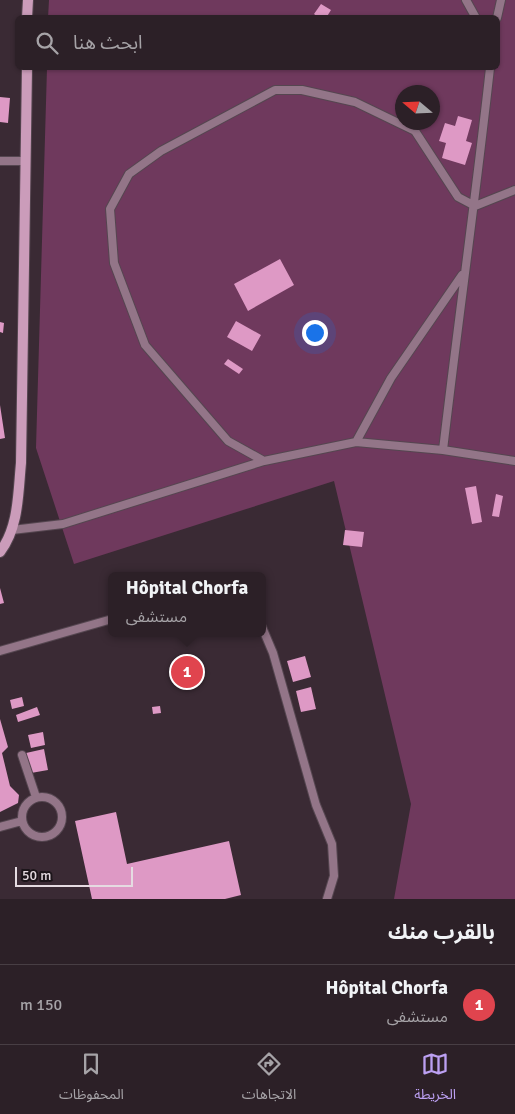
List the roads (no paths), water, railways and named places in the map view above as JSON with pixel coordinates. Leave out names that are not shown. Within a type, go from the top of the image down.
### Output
[{"type":"main road","points":[[28,0],[28,15]]},
{"type":"main road","points":[[0,552],[12,530],[17,510],[21,463],[27,70]]},
{"type":"lane","points":[[466,0],[474,15]]},
{"type":"lane","points":[[498,15],[501,0]]},
{"type":"lane","points":[[443,450],[463,274],[475,206],[490,70]]},
{"type":"lane","points":[[264,460],[228,441],[145,345],[114,263],[110,209],[129,174],[161,151],[275,90],[302,90],[355,102],[415,131],[458,197],[475,206],[515,190]]},
{"type":"lane","points":[[0,161],[26,161]]},
{"type":"lane","points":[[356,442],[391,378],[463,274]]},
{"type":"lane","points":[[12,530],[63,524],[264,460],[356,442],[443,450],[515,461]]},
{"type":"lane","points":[[0,651],[108,620]]},
{"type":"lane","points":[[266,636],[273,653],[316,805],[332,844],[334,876],[327,899]]},
{"type":"lane","points":[[22,755],[36,797]]},
{"type":"lane","points":[[36,797],[57,801],[62,814],[59,829],[46,838],[30,834],[22,821],[25,805],[36,797]]},
{"type":"lane","points":[[0,827],[22,821]]},
{"type":"place","name":"Hôpital Chorfa","points":[[187,672]]}]
